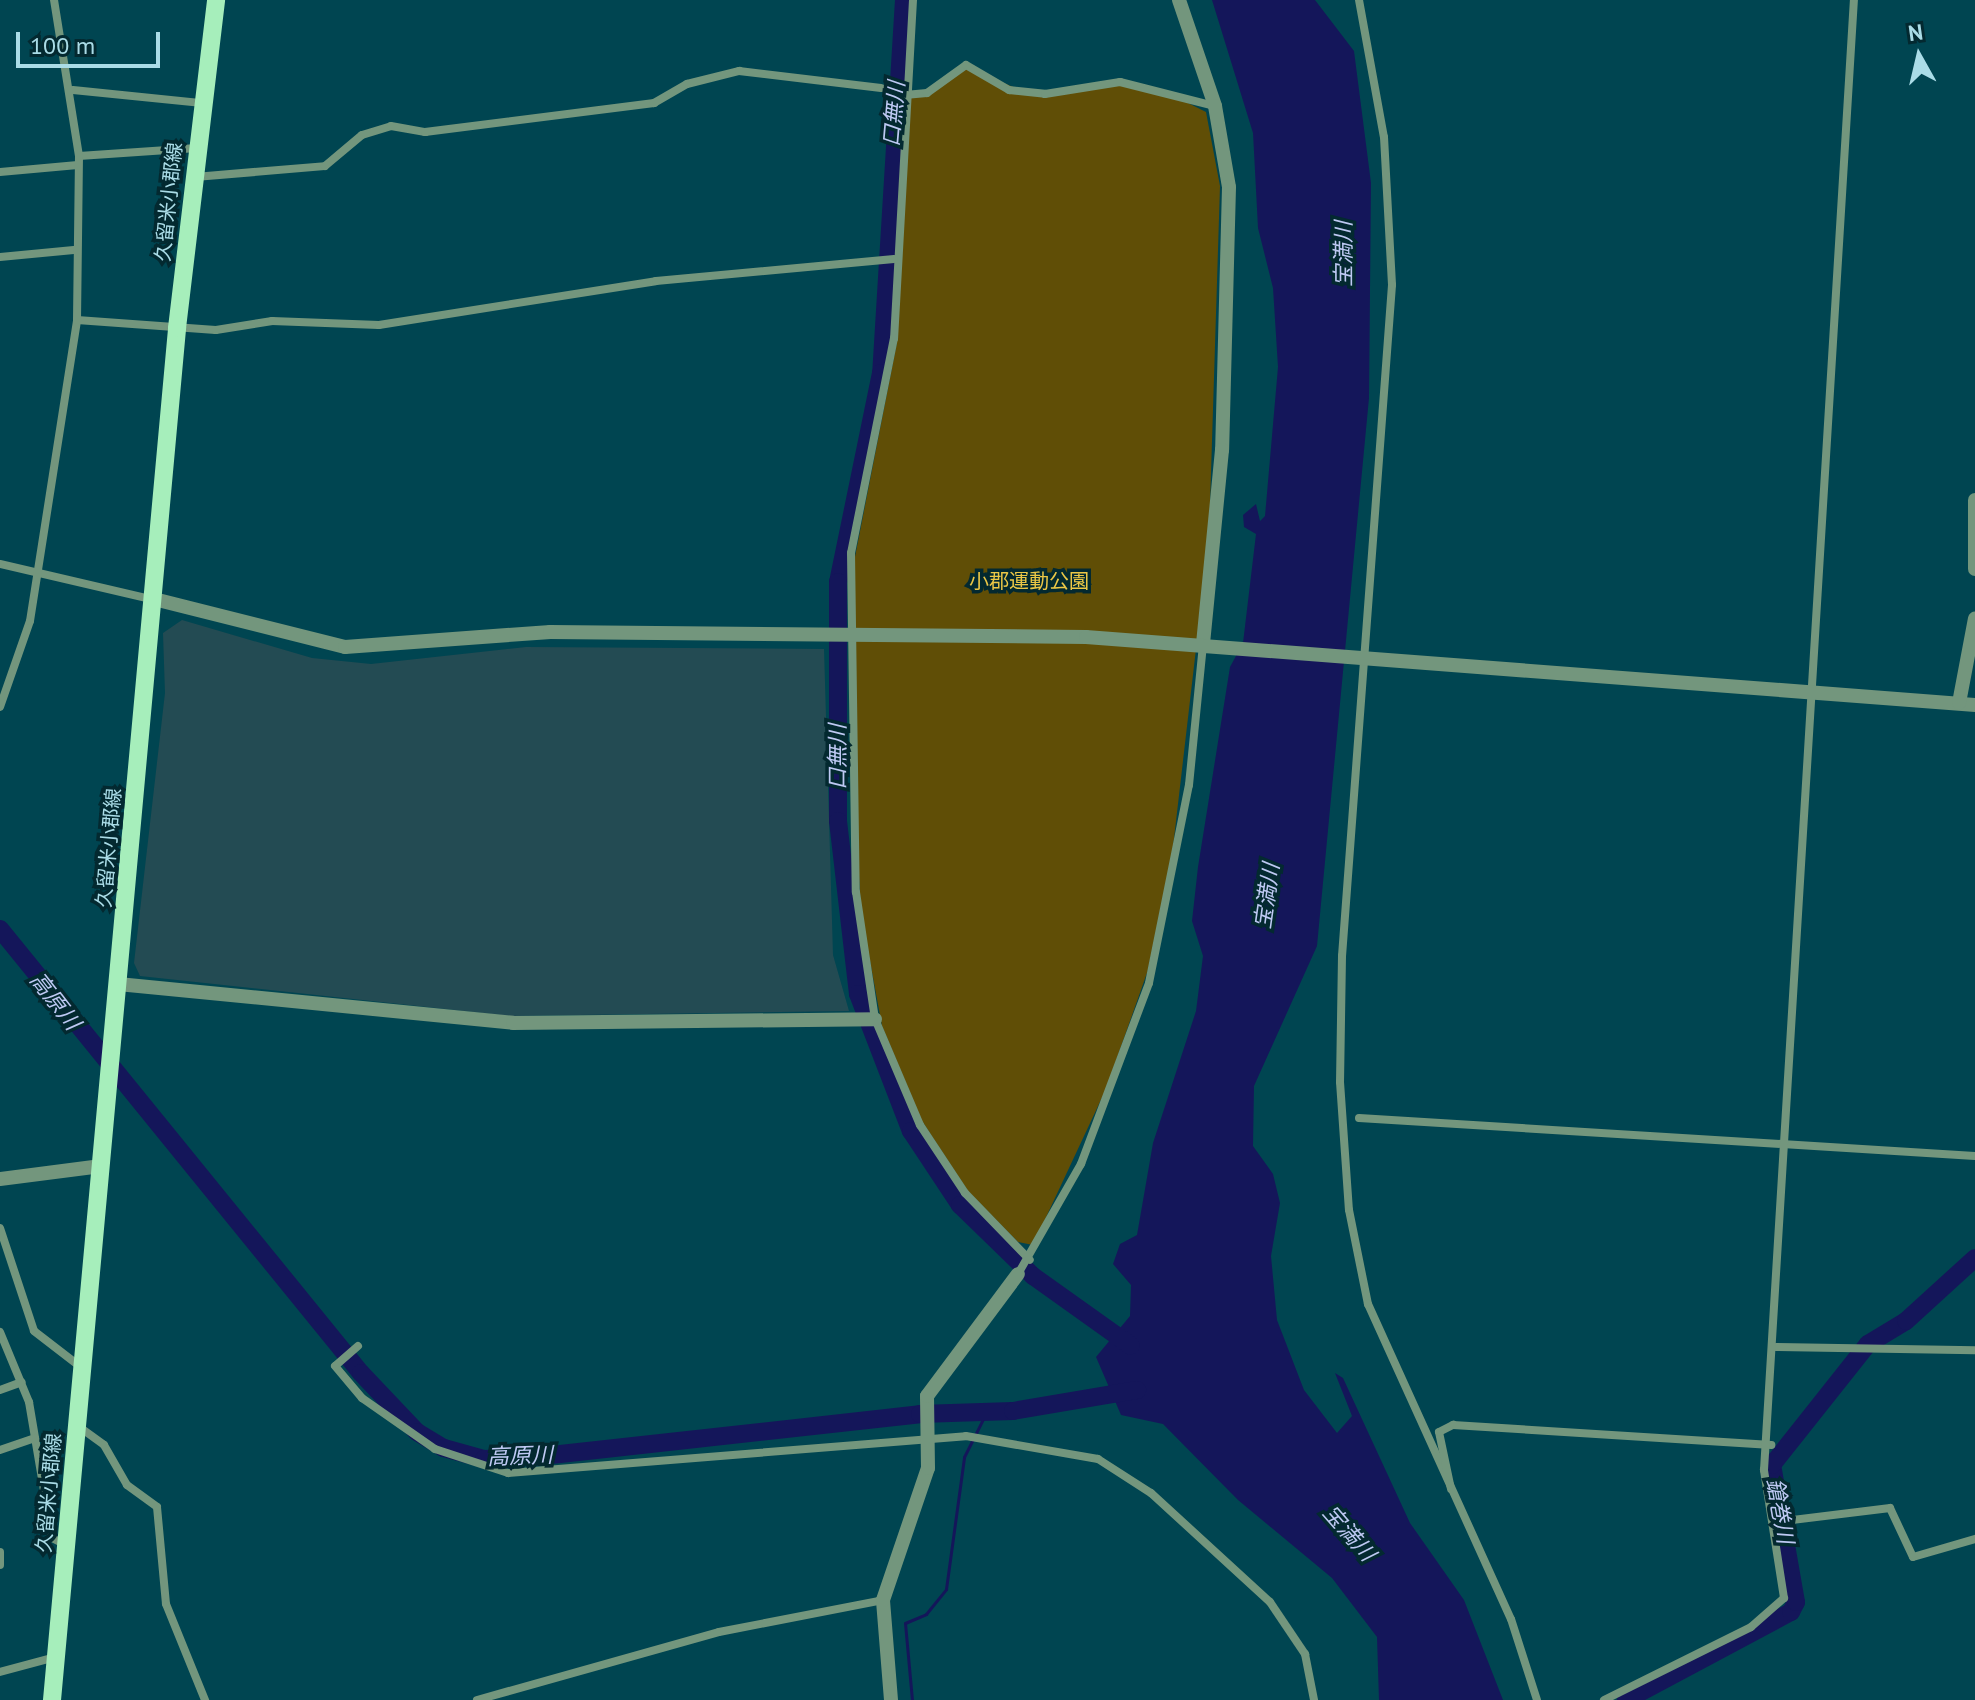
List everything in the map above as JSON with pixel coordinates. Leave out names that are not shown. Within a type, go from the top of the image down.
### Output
[{"type":"main road","name":"久留米小郡線","points":[[52,1700],[177,328],[216,0]]},
{"type":"street","points":[[0,707],[30,621],[77,320],[74,250],[78,161],[73,90],[54,0]]},
{"type":"street","points":[[913,0],[894,259],[889,388],[857,514],[848,634],[856,892],[875,1019],[920,1125],[965,1193],[1030,1260]]},
{"type":"street","points":[[891,1700],[883,1600],[928,1468],[930,1436],[927,1402],[1030,1260],[1097,1125],[1158,951],[1189,785],[1209,645],[1226,365],[1229,187],[1215,106],[1179,0]]},
{"type":"street","points":[[1359,0],[1384,137],[1392,285],[1340,1015],[1349,1210],[1368,1304],[1511,1619],[1537,1700]]},
{"type":"street","points":[[1604,1700],[1778,1607],[1784,1598],[1776,1522],[1764,1470],[1771,1445],[1854,0]]},
{"type":"street","points":[[905,95],[927,93],[966,65],[1009,90],[1036,94],[1120,82],[1215,106]]},
{"type":"street","points":[[194,177],[333,164],[362,135],[391,126],[425,132],[654,103],[687,84],[739,71],[881,88]]},
{"type":"street","points":[[73,90],[202,103]]},
{"type":"street","points":[[0,172],[197,148]]},
{"type":"street","points":[[0,257],[74,250]]},
{"type":"street","points":[[77,320],[177,328],[379,325],[656,281],[894,259]]},
{"type":"street","points":[[1975,500],[1975,569]]},
{"type":"street","points":[[0,564],[38,569],[318,643],[373,649],[550,632],[848,634],[1209,645],[1364,662],[1975,705]]},
{"type":"street","points":[[1959,703],[1975,618]]},
{"type":"street","points":[[118,984],[513,1023],[875,1019]]},
{"type":"street","points":[[1359,1118],[1975,1156]]},
{"type":"street","points":[[0,1179],[101,1166]]},
{"type":"street","points":[[0,1228],[34,1331],[83,1369]]},
{"type":"street","points":[[0,1332],[22,1382],[52,1538],[67,1545]]},
{"type":"street","points":[[357,1347],[337,1364],[362,1398],[410,1434],[508,1473],[930,1436],[1073,1453],[1116,1467],[1270,1602],[1305,1654],[1314,1700]]},
{"type":"street","points":[[1776,1347],[1975,1350]]},
{"type":"street","points":[[0,1390],[22,1382]]},
{"type":"street","points":[[1451,1490],[1439,1432],[1453,1425],[1771,1445]]},
{"type":"street","points":[[78,1426],[104,1445],[127,1485],[157,1507],[166,1604],[205,1700]]},
{"type":"street","points":[[0,1450],[35,1438]]},
{"type":"street","points":[[1776,1522],[1890,1508],[1913,1557],[1975,1539]]},
{"type":"street","points":[[0,1555],[0,1565]]},
{"type":"street","points":[[477,1700],[719,1632],[883,1600]]},
{"type":"street","points":[[0,1672],[56,1657]]},
{"type":"shaded area","points":[[182,620],[312,658],[371,664],[526,647],[824,649],[833,955],[849,1011],[511,1016],[140,976],[134,963],[165,693],[163,633]]},
{"type":"green space","name":"小郡運動公園","points":[[969,68],[1032,95],[1125,85],[1176,97],[1206,112],[1220,186],[1209,537],[1173,847],[1148,970],[1106,1089],[1033,1245],[1018,1242],[968,1191],[922,1121],[882,1026],[861,912],[856,819],[854,562],[897,342],[908,100]]},
{"type":"water","name":"宝満川","points":[[1212,0],[1315,0],[1354,51],[1371,183],[1369,398],[1317,946],[1254,1086],[1253,1146],[1273,1174],[1280,1203],[1271,1256],[1277,1320],[1304,1390],[1337,1433],[1352,1416],[1335,1373],[1343,1378],[1410,1523],[1464,1600],[1503,1700],[1379,1700],[1377,1637],[1332,1578],[1238,1500],[1163,1424],[1121,1415],[1096,1357],[1130,1316],[1131,1285],[1113,1264],[1120,1244],[1137,1235],[1153,1143],[1196,1011],[1203,956],[1192,921],[1198,867],[1230,667],[1243,643],[1256,534],[1244,527],[1243,515],[1256,504],[1260,521],[1265,516],[1278,367],[1273,288],[1258,228],[1253,133]]},
{"type":"waterway","name":"口無川","points":[[904,0],[881,373],[838,582],[838,821],[858,994],[911,1131],[960,1205],[1033,1276],[1131,1346]]},
{"type":"waterway","name":"高原川","points":[[0,929],[361,1373],[417,1432],[444,1448],[484,1459],[542,1456],[920,1414],[1013,1411],[1137,1390]]},
{"type":"waterway","name":"鎗巻川","points":[[1626,1700],[1791,1612],[1796,1602],[1772,1465],[1868,1344],[1906,1321],[1975,1258]]},
{"type":"waterway","points":[[912,1700],[905,1623],[926,1614],[946,1589],[964,1457],[986,1413]]}]
